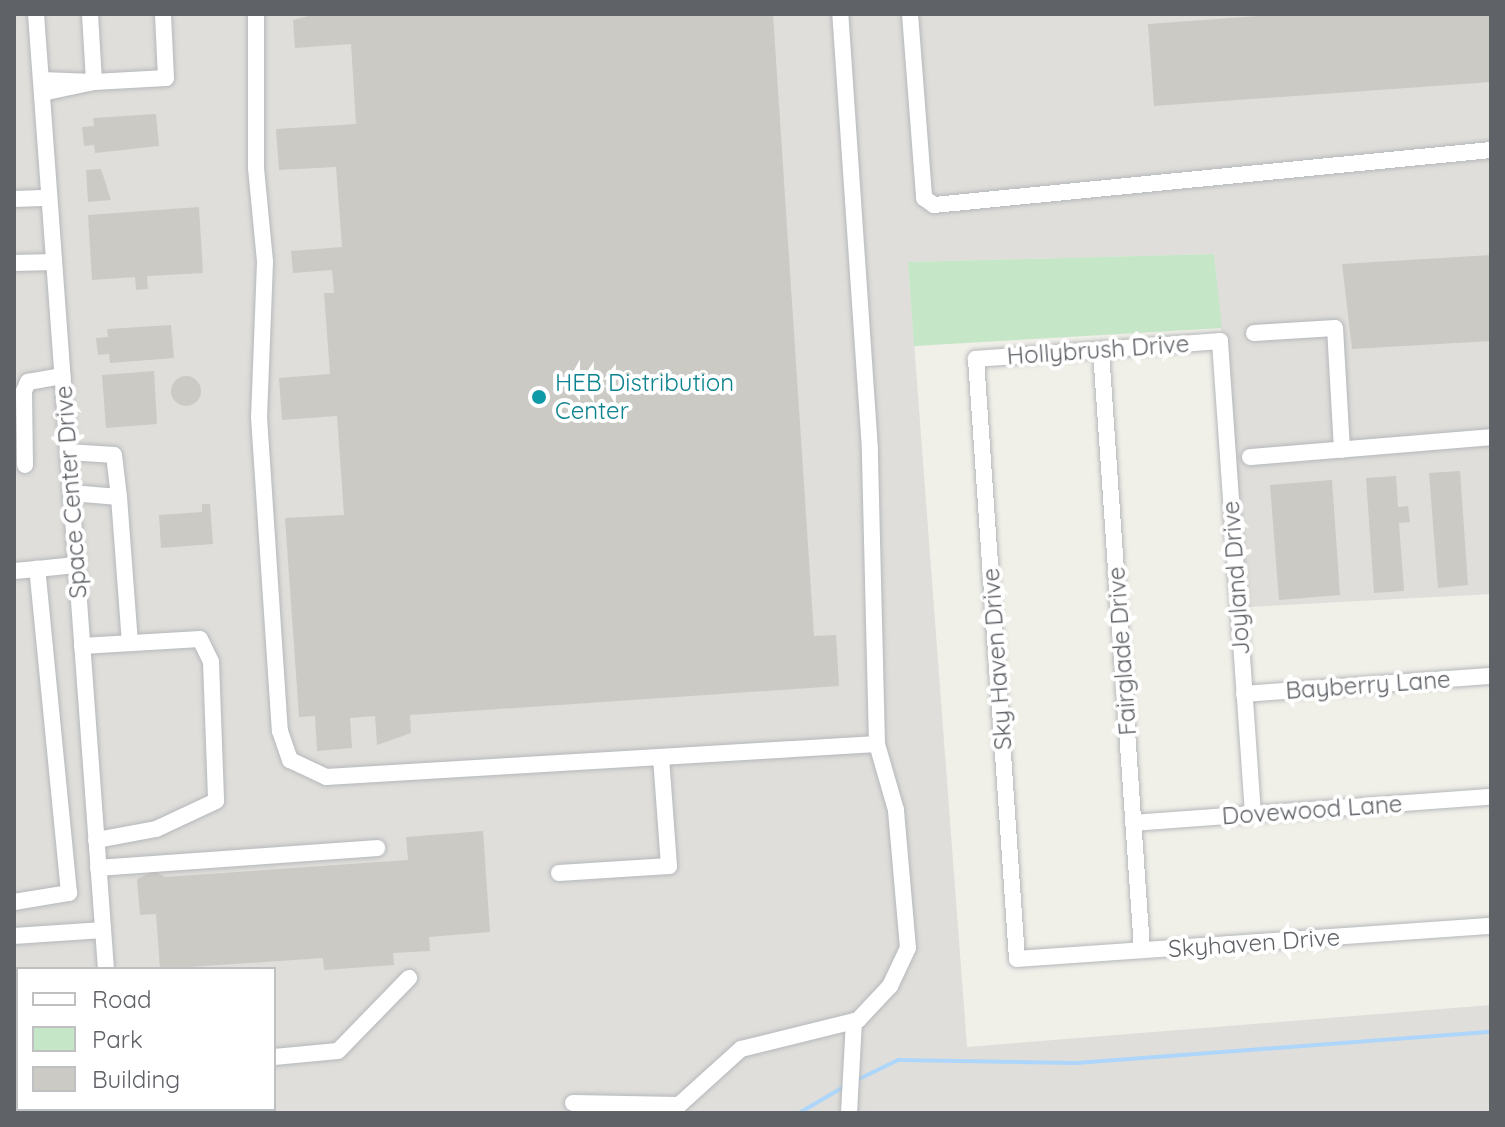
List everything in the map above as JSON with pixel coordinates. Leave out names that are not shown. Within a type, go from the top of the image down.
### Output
[{"type":"street","name":"Space Center Drive","points":[[36,14],[106,967]]},
{"type":"street","points":[[90,14],[94,82]]},
{"type":"street","points":[[41,86],[166,78],[163,14]]},
{"type":"street","points":[[256,14],[256,168],[265,262],[259,417],[280,731],[290,760],[326,777],[877,744]]},
{"type":"street","points":[[573,1103],[679,1105],[741,1049],[854,1021],[890,986],[908,948],[896,810],[877,744],[870,450],[840,14]]},
{"type":"street","points":[[910,14],[924,198],[934,205],[1491,150]]},
{"type":"street","points":[[14,199],[49,198]]},
{"type":"street","points":[[14,263],[54,262]]},
{"type":"street","points":[[1254,333],[1335,328],[1342,450]]},
{"type":"street","name":"Hollybrush Drive","points":[[976,359],[1220,341]]},
{"type":"street","name":"Joyland Drive","points":[[1220,341],[1253,814]]},
{"type":"street","name":"Fairglade Drive","points":[[1101,351],[1142,950]]},
{"type":"street","name":"Sky Haven Drive","points":[[976,359],[1017,959]]},
{"type":"street","points":[[25,465],[24,391],[28,382],[62,376]]},
{"type":"street","points":[[1250,457],[1491,437]]},
{"type":"street","points":[[68,452],[114,455],[130,642]]},
{"type":"street","points":[[71,493],[119,497]]},
{"type":"street","points":[[14,571],[76,565]]},
{"type":"street","points":[[14,902],[69,893],[37,569]]},
{"type":"street","points":[[82,646],[200,639],[208,645],[218,787],[209,809],[135,835],[96,840]]},
{"type":"street","name":"Bayberry Lane","points":[[1244,694],[1491,676]]},
{"type":"street","points":[[559,873],[669,866],[661,757]]},
{"type":"street","name":"Dovewood Lane","points":[[1133,823],[1491,797]]},
{"type":"street","points":[[98,868],[377,848]]},
{"type":"street","name":"Skyhaven Drive","points":[[1017,959],[1491,926]]},
{"type":"street","points":[[14,936],[103,930]]},
{"type":"street","points":[[276,1057],[338,1051],[409,978]]},
{"type":"street","points":[[849,1113],[854,1021]]},
{"type":"shaded area","points":[[14,14],[1491,14],[1491,594],[1247,607],[1214,254],[908,262],[967,1047],[1491,1005],[1491,1113],[14,1113]]},
{"type":"green space","points":[[1214,254],[1222,328],[914,346],[908,262]]},
{"type":"building","name":"HEB Distribution Center","points":[[316,14],[773,14],[814,636],[836,635],[839,686],[410,715],[411,733],[377,745],[375,716],[350,718],[352,748],[317,751],[315,716],[299,717],[285,518],[344,515],[337,416],[282,420],[279,378],[330,374],[324,293],[334,293],[332,270],[293,273],[291,251],[342,247],[336,167],[279,170],[276,129],[356,124],[351,44],[295,48],[293,20]]},
{"type":"building","points":[[1285,14],[1491,14],[1491,82],[1154,106],[1148,24]]},
{"type":"building","points":[[156,114],[159,146],[95,153],[94,145],[84,146],[82,127],[94,126],[93,118]]},
{"type":"building","points":[[101,169],[111,200],[88,202],[86,170]]},
{"type":"building","points":[[199,207],[203,273],[147,276],[148,289],[136,290],[135,277],[92,280],[88,215]]},
{"type":"building","points":[[1491,255],[1491,341],[1352,349],[1342,264]]},
{"type":"building","points":[[171,325],[174,358],[110,363],[109,354],[98,355],[96,338],[108,337],[107,329]]},
{"type":"building","points":[[154,371],[157,424],[106,428],[102,375]]},
{"type":"building","points":[[186,376],[197,380],[201,391],[197,402],[186,406],[175,402],[171,391],[175,380]]},
{"type":"building","points":[[1460,471],[1468,585],[1438,588],[1429,473]]},
{"type":"building","points":[[1396,476],[1398,507],[1408,506],[1410,522],[1399,523],[1404,591],[1374,593],[1366,478]]},
{"type":"building","points":[[1332,480],[1340,595],[1279,600],[1270,485]]},
{"type":"building","points":[[202,504],[210,504],[213,544],[161,548],[159,515],[202,512]]},
{"type":"building","points":[[483,831],[490,932],[429,937],[430,951],[393,953],[394,965],[324,970],[323,958],[160,967],[156,914],[140,915],[137,879],[154,871],[165,877],[408,860],[406,837]]},
{"type":"building","points":[[16,1041],[16,1111],[54,1113],[14,1113]]},
{"type":"waterway","points":[[855,1081],[898,1060],[1076,1063],[1491,1032]]},
{"type":"waterway","points":[[799,1113],[847,1085]]},
{"type":"place","name":"HEB Distribution Center","points":[[539,397]]}]
